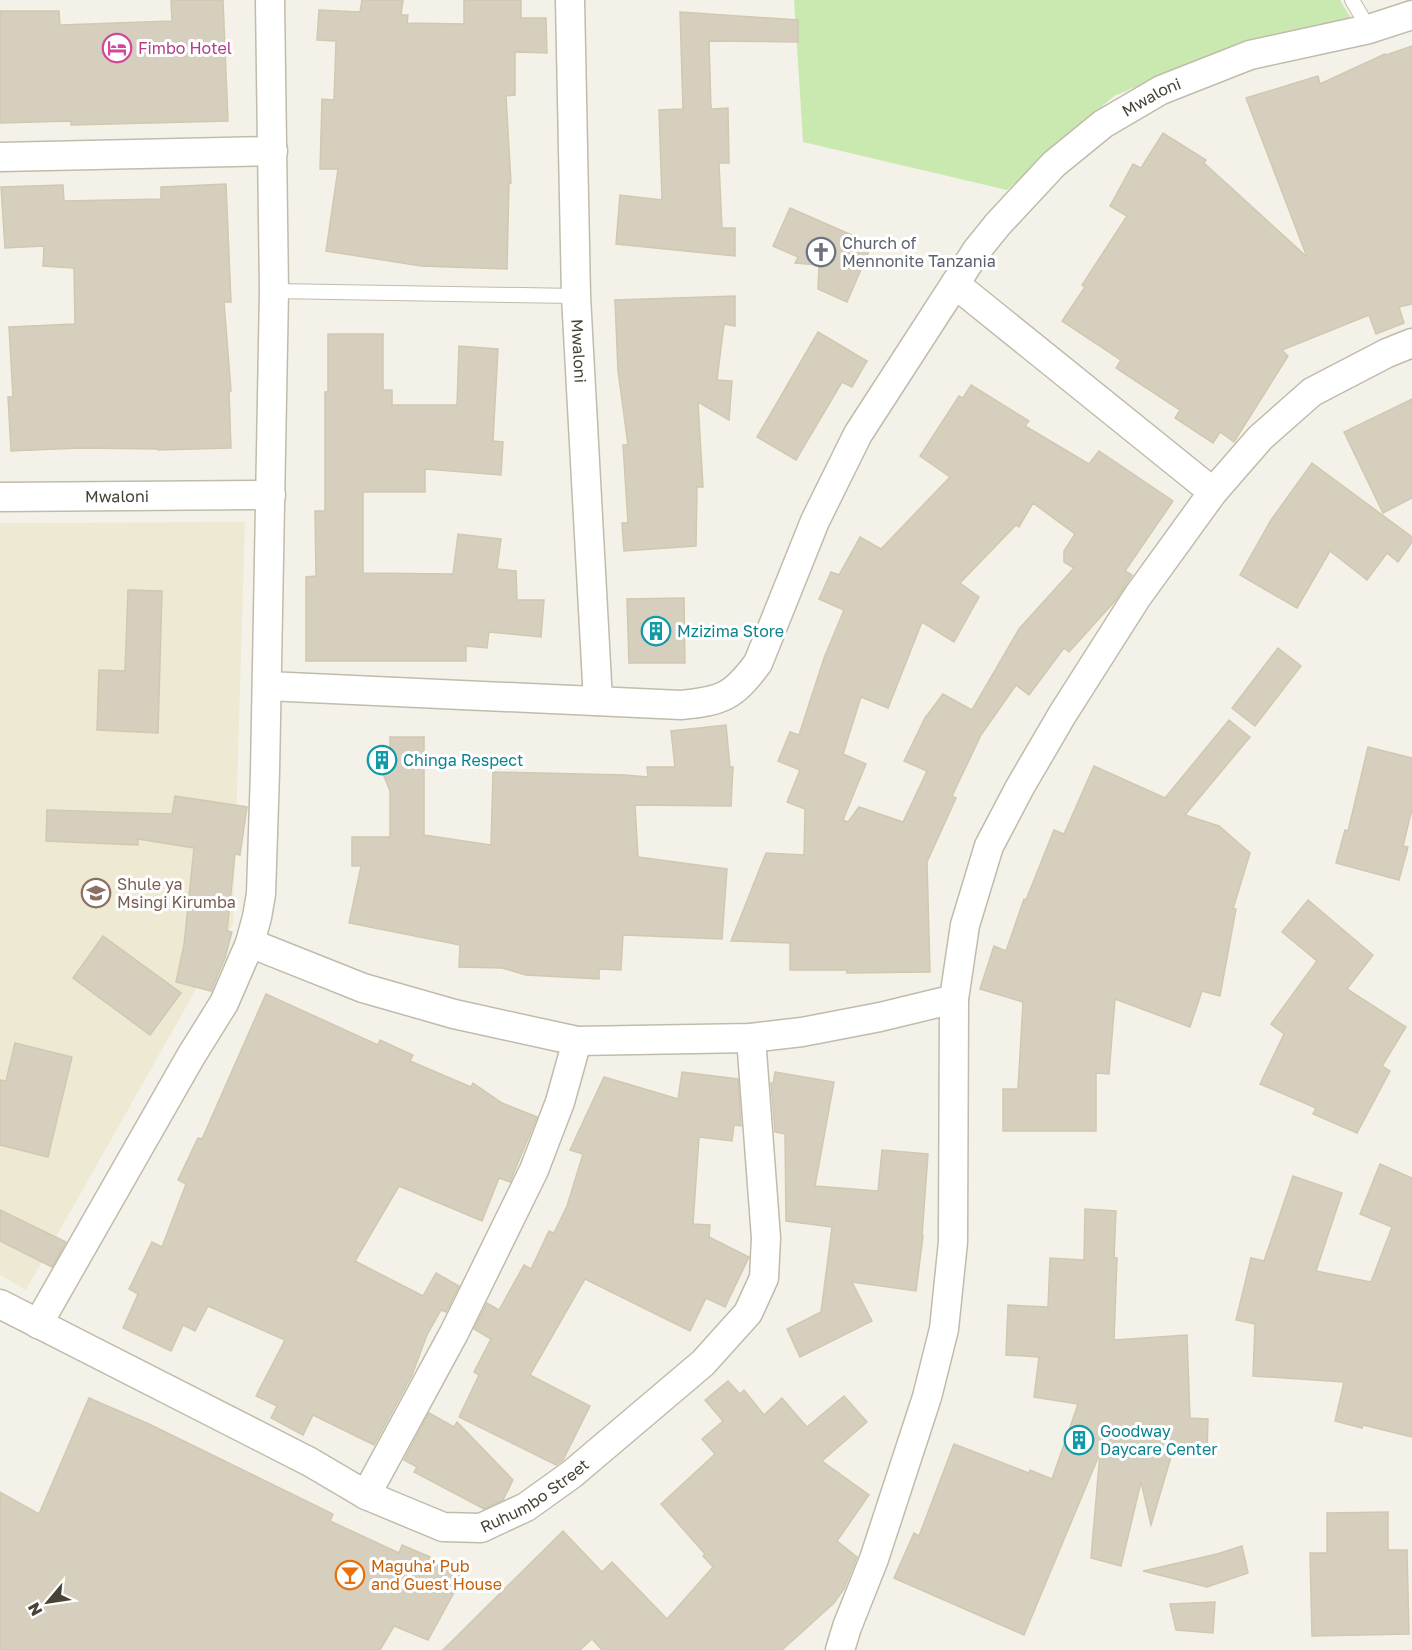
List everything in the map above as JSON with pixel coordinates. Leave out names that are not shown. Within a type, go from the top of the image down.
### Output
[{"type":"street","points":[[38,1324],[159,1111],[224,1003],[250,943],[261,894],[274,291],[270,0]]},
{"type":"street","name":"Mwaloni","points":[[570,0],[576,296],[598,701]]},
{"type":"street","name":"Mwaloni","points":[[267,686],[681,705],[711,702],[729,694],[745,681],[758,663],[815,521],[858,434],[955,284],[998,224],[1054,164],[1103,124],[1161,90],[1250,55],[1369,28],[1412,15]]},
{"type":"street","points":[[0,157],[273,151]]},
{"type":"street","points":[[955,284],[1213,492]]},
{"type":"street","points":[[840,1650],[874,1560],[927,1397],[944,1329],[952,1242],[954,999],[965,924],[989,846],[1026,777],[1093,666],[1137,597],[1213,492],[1260,438],[1312,392],[1412,343]]},
{"type":"street","name":"Mwaloni","points":[[0,497],[271,495]]},
{"type":"street","points":[[250,943],[363,988],[454,1014],[577,1041],[751,1038],[802,1032],[880,1017],[954,999]]},
{"type":"street","name":"Ruhumbo Street","points":[[0,1304],[310,1462],[366,1495],[443,1527],[482,1528],[526,1507],[572,1474],[703,1363],[748,1313],[764,1278],[766,1238],[751,1038]]},
{"type":"street","points":[[366,1495],[448,1343],[534,1170],[560,1102],[577,1041]]},
{"type":"lane","points":[[1352,0],[1369,28]]},
{"type":"lane","points":[[274,291],[576,296]]},
{"type":"shaded area","points":[[245,522],[233,924],[26,1290],[0,1275],[0,523]]},
{"type":"green space","points":[[794,0],[1340,0],[1352,20],[1241,43],[1114,96],[1007,190],[803,142]]},
{"type":"building","points":[[171,0],[223,0],[228,121],[71,125],[71,121],[0,123],[0,11],[59,11],[60,25],[172,21]]},
{"type":"building","points":[[362,0],[403,0],[401,15],[408,15],[407,23],[464,24],[464,0],[521,0],[521,18],[546,18],[547,53],[515,52],[515,95],[506,96],[511,183],[509,183],[507,269],[421,266],[326,251],[338,169],[320,169],[322,99],[334,100],[336,41],[317,40],[319,10],[360,12]]},
{"type":"building","points":[[680,12],[798,20],[798,42],[709,41],[711,109],[728,108],[729,163],[719,163],[722,228],[735,228],[735,256],[616,244],[620,195],[662,200],[659,110],[683,109]]},
{"type":"building","points":[[1412,46],[1412,304],[1399,307],[1404,323],[1376,334],[1369,315],[1282,350],[1288,356],[1234,442],[1220,432],[1213,443],[1175,418],[1180,410],[1116,368],[1121,360],[1062,321],[1085,287],[1082,285],[1127,216],[1110,206],[1133,164],[1141,168],[1163,133],[1206,160],[1204,163],[1307,257],[1246,98],[1318,76],[1320,84],[1385,54]]},
{"type":"building","points":[[226,184],[231,302],[224,302],[231,391],[229,391],[231,448],[158,450],[80,448],[11,451],[8,397],[13,397],[9,327],[75,324],[74,268],[43,266],[44,246],[5,248],[1,187],[63,185],[64,201],[161,199],[161,187]]},
{"type":"building","points":[[790,208],[872,244],[847,302],[818,289],[819,265],[795,263],[798,257],[773,246]]},
{"type":"building","points":[[735,296],[735,326],[724,324],[717,380],[732,381],[729,420],[698,402],[703,487],[697,487],[696,546],[624,551],[622,523],[628,523],[623,445],[628,445],[618,371],[615,300]]},
{"type":"building","points":[[818,332],[867,361],[852,387],[842,382],[796,460],[757,437]]},
{"type":"building","points":[[328,334],[383,334],[383,390],[392,390],[392,405],[457,405],[459,346],[498,349],[493,441],[503,442],[501,475],[425,469],[425,492],[363,492],[363,573],[453,574],[458,534],[501,539],[497,569],[516,571],[517,600],[544,600],[541,637],[489,632],[487,648],[466,646],[466,661],[306,661],[306,577],[316,576],[315,511],[325,511],[325,392],[328,392]]},
{"type":"building","points":[[971,385],[1029,421],[1025,426],[1089,464],[1099,451],[1173,501],[1125,571],[1132,575],[1115,601],[1069,652],[1064,648],[1029,695],[1016,685],[981,735],[952,796],[956,798],[927,862],[930,972],[847,973],[847,970],[790,970],[790,943],[731,941],[766,853],[804,855],[805,809],[787,802],[800,770],[778,761],[790,732],[799,735],[824,658],[844,610],[819,599],[831,572],[839,575],[860,537],[881,549],[950,477],[920,456],[959,396],[963,398]],"holes":[[[1033,503],[1075,534],[1064,551],[1064,562],[1074,568],[1019,629],[972,710],[943,694],[925,718],[904,761],[927,771],[903,822],[859,807],[848,822],[843,820],[866,764],[843,754],[861,697],[888,708],[922,622],[954,642],[979,597],[960,583],[1016,525],[1019,527]]]},
{"type":"building","points":[[1412,399],[1412,498],[1383,513],[1344,432]]},
{"type":"building","points":[[1312,463],[1412,537],[1412,542],[1398,562],[1387,553],[1367,580],[1330,551],[1297,608],[1240,575],[1271,520]]},
{"type":"building","points":[[128,590],[162,591],[158,733],[97,730],[99,670],[125,671]]},
{"type":"building","name":"Mzizima Store","points":[[684,598],[685,663],[629,663],[627,599]]},
{"type":"building","points":[[1278,648],[1301,666],[1255,726],[1232,708]]},
{"type":"building","points":[[1229,720],[1250,737],[1185,815],[1219,826],[1250,853],[1233,909],[1236,909],[1220,996],[1202,991],[1190,1027],[1115,999],[1109,1074],[1096,1073],[1096,1131],[1003,1131],[1003,1089],[1018,1089],[1023,1002],[980,989],[994,946],[1006,951],[1024,899],[1026,900],[1054,830],[1064,834],[1094,766],[1165,798]]},
{"type":"building","points":[[726,725],[730,767],[733,767],[731,806],[635,805],[638,857],[727,869],[722,939],[623,935],[621,970],[599,969],[599,979],[526,975],[502,968],[459,967],[460,945],[349,923],[361,866],[352,866],[352,837],[390,837],[390,791],[375,754],[390,752],[390,737],[424,737],[424,835],[491,845],[493,772],[648,777],[647,767],[675,767],[671,731]]},
{"type":"building","points":[[1368,747],[1412,758],[1412,809],[1403,846],[1408,847],[1399,880],[1336,863],[1345,830],[1348,831]]},
{"type":"building","points":[[175,796],[247,807],[240,855],[235,854],[227,931],[232,932],[225,958],[211,991],[176,982],[184,945],[194,848],[138,839],[138,845],[46,841],[47,810],[172,814]]},
{"type":"building","points":[[1308,900],[1373,955],[1347,989],[1406,1027],[1382,1066],[1390,1071],[1357,1133],[1313,1114],[1316,1108],[1260,1084],[1284,1034],[1271,1024],[1317,961],[1282,932]]},
{"type":"building","points":[[103,936],[181,993],[150,1035],[73,978]]},
{"type":"building","points":[[266,994],[378,1045],[380,1040],[413,1055],[410,1061],[471,1087],[473,1083],[502,1103],[537,1117],[510,1182],[499,1178],[482,1221],[399,1186],[355,1261],[423,1296],[436,1273],[459,1286],[446,1312],[441,1310],[427,1335],[412,1375],[374,1445],[313,1415],[303,1435],[271,1418],[277,1406],[256,1396],[285,1340],[208,1306],[195,1331],[183,1325],[171,1351],[123,1328],[138,1294],[129,1289],[152,1242],[162,1247],[186,1184],[178,1180],[198,1138],[202,1139]]},
{"type":"building","points":[[15,1043],[72,1057],[48,1157],[0,1145],[0,1080],[6,1081]]},
{"type":"building","points":[[682,1072],[738,1079],[741,1126],[734,1125],[732,1141],[699,1137],[693,1224],[710,1225],[709,1237],[749,1257],[725,1307],[706,1298],[690,1331],[585,1279],[530,1375],[590,1406],[563,1460],[556,1465],[459,1417],[479,1375],[474,1372],[491,1339],[474,1329],[487,1303],[499,1310],[524,1265],[531,1269],[549,1231],[554,1233],[567,1206],[583,1154],[570,1150],[604,1077],[678,1099]]},
{"type":"building","points":[[775,1072],[834,1082],[815,1186],[878,1191],[882,1150],[928,1154],[923,1236],[916,1291],[852,1282],[872,1321],[800,1357],[787,1329],[821,1312],[832,1227],[786,1221],[785,1134],[775,1132],[771,1083],[773,1084]]},
{"type":"building","points":[[1380,1164],[1412,1178],[1412,1437],[1335,1421],[1344,1382],[1253,1376],[1255,1324],[1236,1320],[1251,1258],[1264,1261],[1293,1176],[1342,1193],[1316,1271],[1371,1282],[1392,1227],[1360,1214]]},
{"type":"building","points":[[1085,1209],[1116,1211],[1114,1340],[1187,1335],[1190,1418],[1208,1419],[1207,1452],[1173,1450],[1151,1525],[1141,1482],[1121,1566],[1091,1558],[1100,1453],[1024,1635],[894,1578],[914,1533],[919,1536],[954,1444],[1029,1473],[1030,1470],[1052,1479],[1078,1404],[1034,1397],[1039,1357],[1006,1355],[1008,1305],[1048,1307],[1050,1258],[1084,1260]]},
{"type":"building","points":[[0,1210],[66,1242],[52,1267],[0,1241]]},
{"type":"building","points":[[728,1381],[740,1394],[744,1390],[764,1415],[782,1398],[807,1427],[844,1396],[867,1422],[822,1461],[869,1495],[837,1541],[857,1557],[844,1589],[834,1603],[782,1650],[602,1650],[592,1639],[580,1650],[443,1650],[563,1531],[602,1572],[612,1562],[667,1619],[713,1567],[703,1556],[705,1554],[661,1504],[715,1454],[702,1439],[723,1421],[705,1400]]},
{"type":"building","points":[[89,1398],[149,1424],[333,1514],[330,1521],[399,1553],[402,1545],[430,1557],[428,1561],[463,1576],[428,1640],[394,1626],[380,1650],[0,1650],[0,1492],[39,1514]]},
{"type":"building","points":[[429,1413],[454,1427],[457,1422],[513,1480],[503,1500],[484,1509],[414,1472],[417,1467],[404,1460]]},
{"type":"building","points":[[1388,1512],[1388,1550],[1407,1550],[1409,1634],[1312,1636],[1310,1553],[1327,1553],[1327,1513]]},
{"type":"building","points":[[1242,1546],[1248,1573],[1207,1587],[1143,1571],[1217,1554]]},
{"type":"building","points":[[1215,1602],[1213,1633],[1176,1630],[1170,1604]]},
{"type":"place","name":"Fimbo Hotel","points":[[117,48]]},
{"type":"place","name":"Church of Mennonite Tanzania","points":[[821,252]]},
{"type":"place","name":"Mzizima Store","points":[[656,631]]},
{"type":"place","name":"Chinga Respect","points":[[382,760]]},
{"type":"place","name":"Shule ya Msingi Kirumba","points":[[96,893]]},
{"type":"place","name":"Goodway Daycare Center","points":[[1079,1440]]},
{"type":"place","name":"Maguha' Pub and Guest House","points":[[350,1575]]}]
